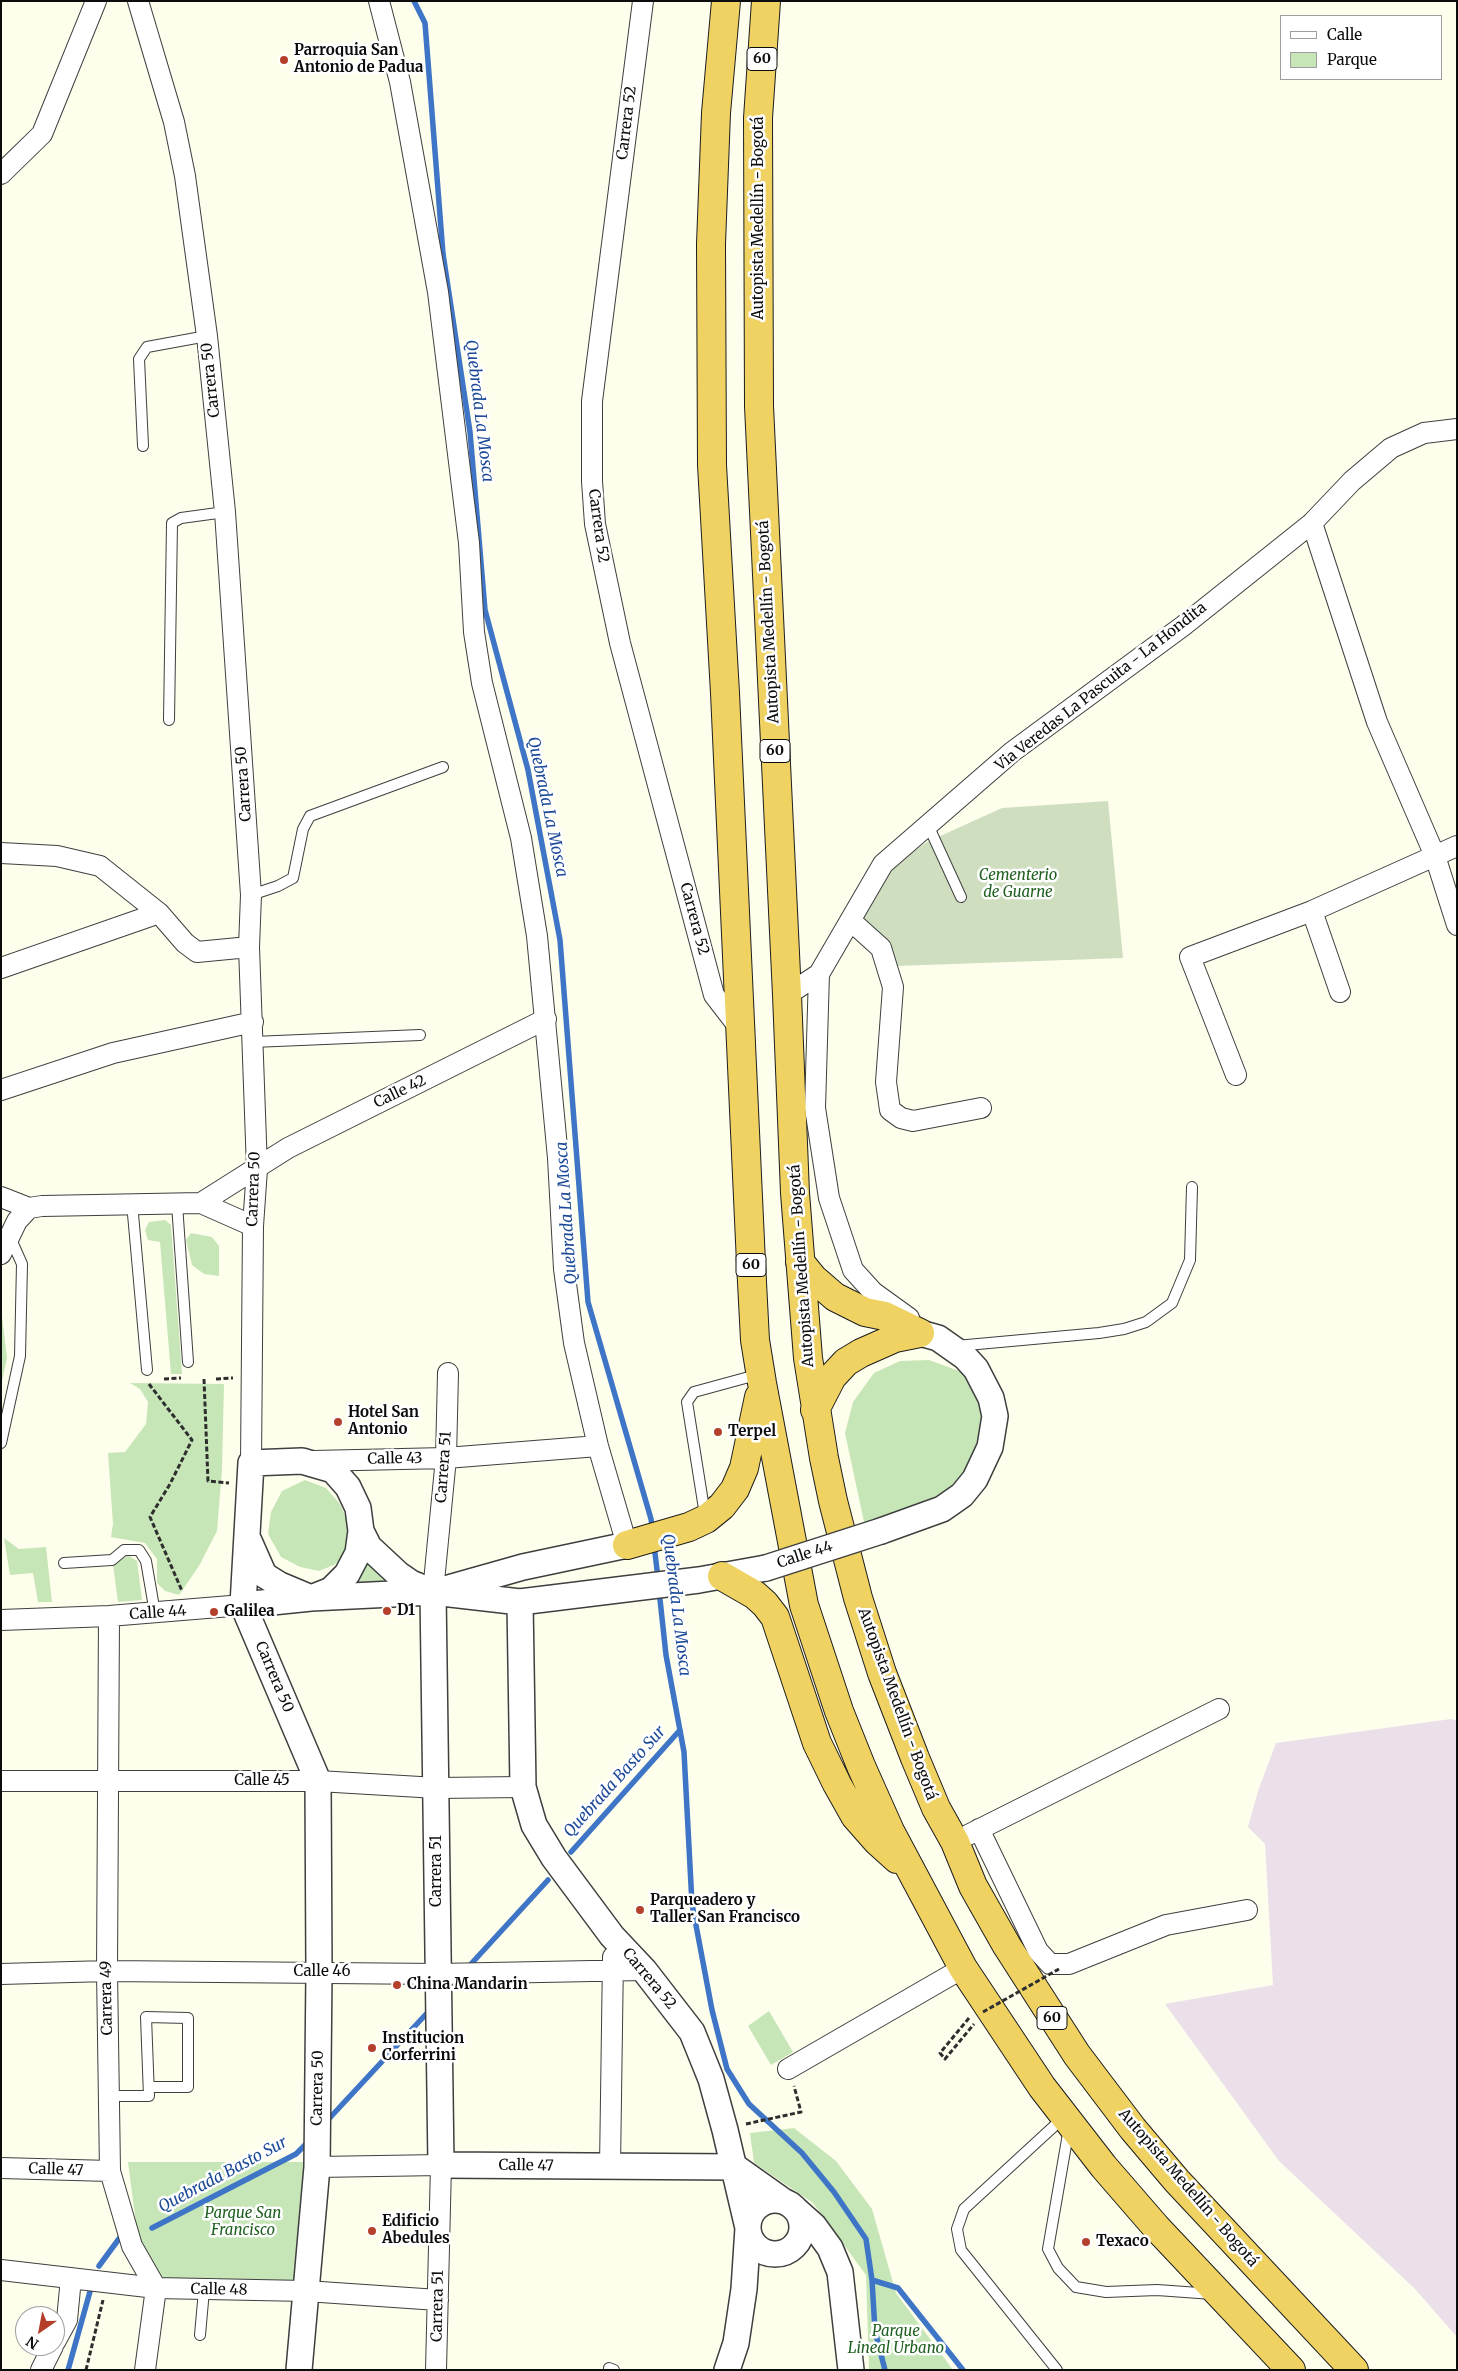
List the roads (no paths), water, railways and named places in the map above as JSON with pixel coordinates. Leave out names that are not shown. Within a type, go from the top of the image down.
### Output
[{"type":"highway","name":"60","points":[[726,1],[716,113],[711,244],[712,465],[755,1340],[804,1605],[839,1711],[861,1766],[890,1831],[963,1968],[1042,2087],[1067,2119],[1156,2227],[1291,2370]]},
{"type":"highway","name":"Autopista Medellín - Bogotá","points":[[766,1],[758,118],[758,406],[787,995],[794,1193],[808,1358],[815,1410],[833,1501],[858,1598],[882,1673],[915,1758],[936,1808],[955,1842],[973,1886],[1007,1946],[1077,2055],[1133,2129],[1177,2181],[1354,2370]]},
{"type":"highway","points":[[800,1262],[813,1278],[835,1297],[865,1312],[885,1316],[936,1339]]},
{"type":"highway","points":[[815,1410],[832,1377],[846,1362],[860,1353],[895,1338],[936,1339]]},
{"type":"highway","points":[[633,1544],[697,1523],[722,1506],[735,1489],[744,1468],[761,1379]]},
{"type":"highway","points":[[710,1578],[756,1595],[775,1617],[817,1743],[837,1784],[855,1816],[877,1841],[912,1873]]},
{"type":"street","points":[[1,174],[42,134],[96,1]]},
{"type":"street","name":"Carrera 50","points":[[138,1],[176,131],[185,176],[206,336],[225,512],[251,894],[249,947],[254,1042],[257,1169],[252,1226],[250,1475],[244,1605],[318,1781],[319,1972],[317,2158],[299,2370]]},
{"type":"street","points":[[379,1],[400,82],[438,292],[469,543],[474,632],[482,683],[520,838],[537,936],[558,1158],[564,1269],[574,1343],[598,1446],[633,1544]]},
{"type":"street","name":"Carrera 52","points":[[643,1],[592,401],[592,481],[595,524],[620,643],[714,995],[741,1030]]},
{"type":"street","name":"Via Veredas La Pascuita - La Hondita","points":[[787,995],[819,974],[883,864],[1012,752],[1183,626],[1312,523],[1352,481],[1391,448],[1424,433],[1457,429]]},
{"type":"street","points":[[1312,523],[1377,722],[1435,856],[1457,925]]},
{"type":"street","points":[[1236,1075],[1190,957],[1312,911],[1457,846]]},
{"type":"street","points":[[1,853],[58,856],[100,866],[158,913],[185,943],[197,952],[249,947]]},
{"type":"street","points":[[1312,911],[1340,992]]},
{"type":"street","points":[[1,968],[158,913]]},
{"type":"street","points":[[851,921],[881,948],[893,987],[886,1082],[890,1110],[901,1118],[913,1121],[980,1108]]},
{"type":"street","points":[[819,974],[815,1108],[832,1207],[853,1270],[873,1292],[936,1339]]},
{"type":"street","name":"Calle 42","points":[[201,1203],[288,1148],[546,1019]]},
{"type":"street","points":[[1,1090],[113,1053],[253,1022]]},
{"type":"street","points":[[1,1196],[29,1208],[42,1206],[201,1203],[252,1226]]},
{"type":"street","points":[[6,1246],[17,1221],[29,1208]]},
{"type":"street","name":"Calle 44","points":[[1,1620],[155,1613],[311,1598],[433,1592],[520,1602],[710,1578],[766,1568],[942,1509],[962,1495],[985,1463],[990,1447],[995,1416],[991,1398],[976,1369],[936,1339]]},
{"type":"street","name":"Carrera 51","points":[[436,2370],[441,2165],[433,1592],[446,1458],[448,1373]]},
{"type":"street","name":"Calle 43","points":[[250,1475],[302,1461],[446,1458],[598,1446]]},
{"type":"street","points":[[302,1461],[333,1470],[348,1487],[358,1508],[361,1530],[358,1553],[347,1574],[331,1590],[311,1598],[264,1576],[248,1530],[255,1496],[271,1476],[302,1461]]},
{"type":"street","points":[[361,1530],[369,1547],[384,1563],[411,1583],[433,1592]]},
{"type":"street","name":"Calle 44","points":[[433,1592],[523,1567],[633,1544]]},
{"type":"street","name":"Carrera 52","points":[[520,1602],[523,1788],[534,1824],[554,1858],[612,1936],[644,1970],[692,2032],[711,2079],[735,2167],[748,2228],[744,2289],[736,2343],[727,2370]]},
{"type":"street","name":"Carrera 49","points":[[108,1616],[106,1782],[110,2171],[132,2246],[156,2288]]},
{"type":"street","points":[[955,1842],[1219,1709]]},
{"type":"street","name":"Calle 45","points":[[1,1781],[318,1781],[436,1788],[523,1788]]},
{"type":"street","points":[[979,1829],[1038,1950],[1050,1964],[1069,1964],[1166,1925],[1247,1910]]},
{"type":"street","points":[[610,2167],[612,1936]]},
{"type":"street","points":[[788,2069],[963,1968]]},
{"type":"street","name":"Calle 46","points":[[1,1974],[107,1972],[438,1974],[644,1970]]},
{"type":"street","name":"Calle 47","points":[[317,2158],[441,2165],[735,2167]]},
{"type":"street","points":[[735,2167],[789,2205],[814,2226],[830,2248],[840,2272],[851,2370]]},
{"type":"street","name":"Calle 47","points":[[1,2168],[110,2171]]},
{"type":"street","points":[[787,2252],[799,2240],[802,2224],[789,2205],[768,2201],[752,2214],[748,2228],[750,2237],[762,2251],[779,2254],[807,2252],[825,2260],[840,2272]]},
{"type":"street","name":"Calle 48","points":[[1,2270],[156,2288],[306,2291],[438,2300]]},
{"type":"street","points":[[65,2324],[67,2320],[71,2278]]},
{"type":"street","points":[[144,2370],[156,2288]]},
{"type":"street","points":[[41,2370],[48,2356]]},
{"type":"lane","points":[[143,446],[139,359],[147,347],[206,336]]},
{"type":"lane","points":[[169,720],[172,523],[181,518],[225,512]]},
{"type":"lane","points":[[251,894],[278,886],[293,878],[303,829],[310,816],[443,767]]},
{"type":"lane","points":[[928,825],[961,897]]},
{"type":"lane","points":[[254,1042],[420,1035]]},
{"type":"lane","points":[[936,1339],[1099,1333],[1124,1329],[1146,1322],[1172,1303],[1190,1260],[1192,1187]]},
{"type":"lane","points":[[132,1204],[146,1375]]},
{"type":"lane","points":[[178,1204],[188,1362]]},
{"type":"lane","points":[[1,1443],[20,1356],[22,1264],[6,1246]]},
{"type":"lane","points":[[697,1523],[687,1402],[694,1392],[761,1379]]},
{"type":"lane","points":[[64,1564],[112,1560],[124,1550],[139,1550],[146,1560],[155,1613]]},
{"type":"lane","points":[[109,2096],[148,2096],[146,2017],[188,2018],[188,2087],[148,2087]]},
{"type":"lane","points":[[1067,2119],[1048,2248],[1058,2268],[1076,2287],[1106,2292],[1157,2290],[1219,2295]]},
{"type":"lane","points":[[1057,2370],[961,2250],[956,2229],[964,2209],[1067,2119]]},
{"type":"lane","points":[[200,2334],[204,2290]]},
{"type":"waterway","name":"Quebrada La Mosca","points":[[414,1],[425,23],[443,254],[470,432],[485,610],[528,770],[560,940],[588,1302],[653,1531]]},
{"type":"waterway","name":"Quebrada La Mosca","points":[[654,1545],[658,1578]]},
{"type":"waterway","name":"Quebrada La Mosca","points":[[659,1590],[666,1655],[684,1752],[692,1904],[712,2010],[727,2069],[749,2104],[802,2153],[834,2192],[866,2239],[872,2280],[875,2331],[885,2370]]},
{"type":"waterway","name":"Quebrada Basto Sur","points":[[571,1852],[680,1730]]},
{"type":"waterway","name":"Quebrada Basto Sur","points":[[471,1964],[548,1880]]},
{"type":"waterway","name":"Quebrada Basto Sur","points":[[325,2123],[428,2012]]},
{"type":"waterway","name":"Quebrada Basto Sur","points":[[152,2228],[296,2154],[309,2141]]},
{"type":"waterway","name":"Quebrada Basto Sur","points":[[99,2266],[121,2236]]},
{"type":"waterway","points":[[872,2280],[898,2288],[963,2370]]},
{"type":"waterway","name":"Quebrada Basto Sur","points":[[68,2370],[91,2288]]},
{"type":"place","name":"Parroquia San Antonio de Padua","points":[[284,60]]},
{"type":"place","name":"Hotel San Antonio","points":[[338,1422]]},
{"type":"place","name":"Terpel","points":[[718,1432]]},
{"type":"place","name":"D1","points":[[387,1611]]},
{"type":"place","name":"Galilea","points":[[214,1612]]},
{"type":"place","name":"Parqueadero y Taller San Francisco","points":[[640,1910]]},
{"type":"place","name":"China Mandarin","points":[[397,1985]]},
{"type":"place","name":"Institucion Corferrini","points":[[372,2048]]},
{"type":"place","name":"Edificio Abedules","points":[[372,2231]]},
{"type":"place","name":"Texaco","points":[[1086,2242]]},
{"type":"park label","name":"Cementerio de Guarne","points":[[1018,884]]},
{"type":"park label","name":"Parque San Francisco","points":[[243,2222]]},
{"type":"park label","name":"Parque Lineal Urbano","points":[[896,2340]]}]
